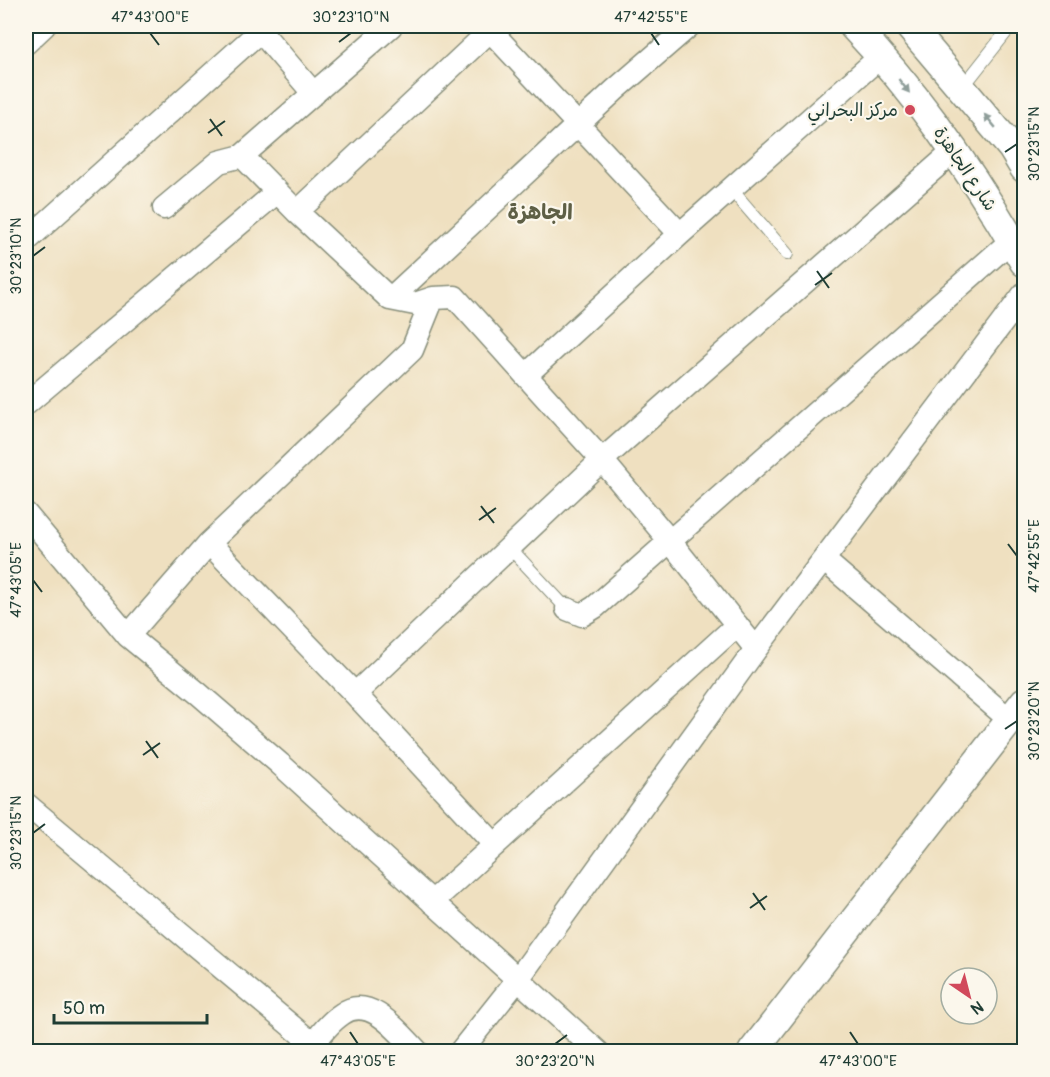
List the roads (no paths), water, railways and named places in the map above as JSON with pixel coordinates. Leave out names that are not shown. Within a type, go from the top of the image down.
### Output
[{"type":"street","points":[[26,43],[44,26]]},
{"type":"street","points":[[164,208],[219,162],[242,156],[391,26]]},
{"type":"street","points":[[390,299],[689,26]]},
{"type":"street","name":"شارع الجاهزة","points":[[853,26],[882,56],[954,150],[1018,251]]},
{"type":"street","points":[[909,26],[1012,148],[1024,168]]},
{"type":"street","points":[[297,212],[490,27],[680,234]]},
{"type":"street","points":[[26,241],[258,28],[314,93]]},
{"type":"street","points":[[526,375],[680,234],[882,56]]},
{"type":"street","points":[[354,694],[602,460],[954,150]]},
{"type":"street","points":[[242,156],[297,212],[390,299],[415,304],[433,298],[455,297],[602,460],[756,649]]},
{"type":"street","points":[[26,404],[277,192]]},
{"type":"street","points":[[567,609],[582,615],[595,607],[669,540],[1018,251]]},
{"type":"street","points":[[459,1052],[518,979],[756,649],[1024,294]]},
{"type":"street","points":[[128,636],[209,543],[412,350],[433,298]]},
{"type":"street","points":[[26,514],[128,636],[280,764],[598,1052]]},
{"type":"street","points":[[209,543],[495,845]]},
{"type":"street","points":[[752,1052],[1017,711],[824,560]]},
{"type":"street","points":[[432,902],[737,625]]},
{"type":"street","points":[[26,804],[310,1048],[343,1012],[352,1008],[363,1008],[381,1017],[418,1052]]},
{"type":"lane","points":[[962,88],[1011,26]]},
{"type":"lane","points":[[731,189],[787,254]]},
{"type":"lane","points":[[510,548],[567,609]]},
{"type":"place","name":"مركز البحراني","points":[[910,110]]},
{"type":"district","name":"الجاهزة","points":[[540,212]]}]
